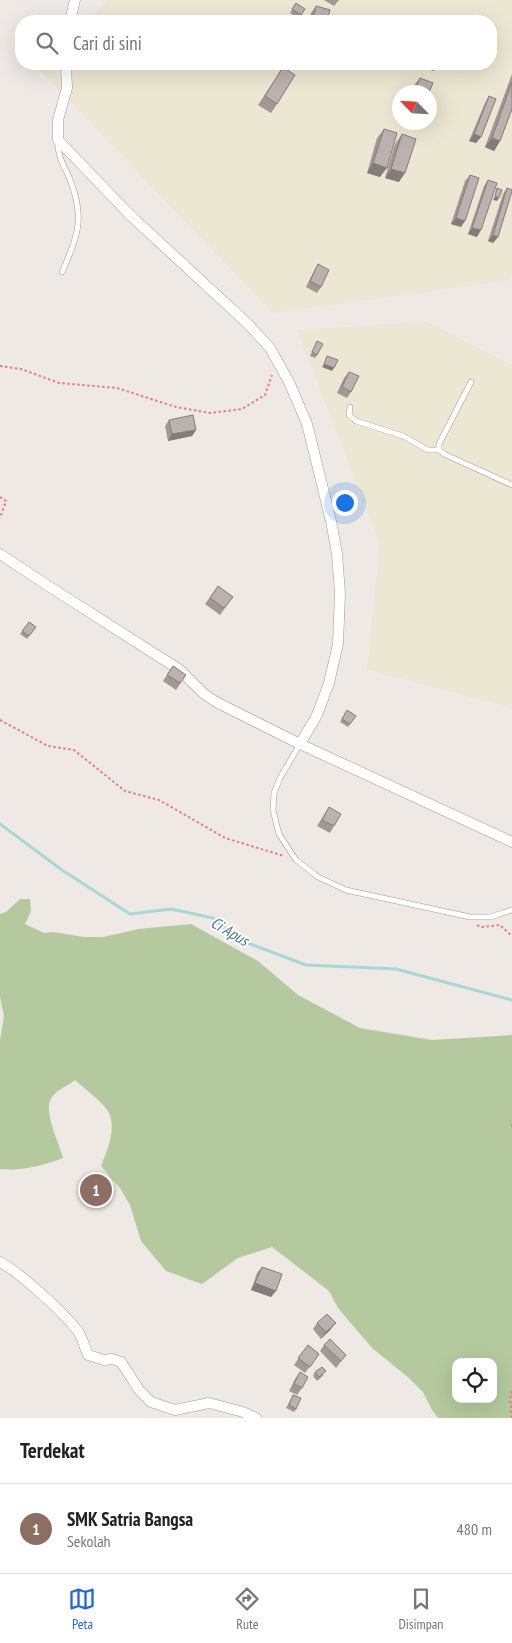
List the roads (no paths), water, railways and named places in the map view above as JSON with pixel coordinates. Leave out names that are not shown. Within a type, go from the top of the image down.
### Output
[{"type":"street","points":[[71,15],[75,0]]},
{"type":"street","points":[[66,70],[67,88],[58,120],[58,140],[130,215],[248,324],[270,348],[289,382],[307,424],[337,554],[340,593],[338,644],[329,682],[317,714],[300,744]]},
{"type":"street","points":[[0,554],[180,670],[203,693],[216,702],[300,744],[512,842]]},
{"type":"street","points":[[0,1262],[11,1268],[64,1316],[79,1334],[88,1355],[104,1360],[112,1358],[121,1362],[139,1390],[151,1402],[174,1410],[209,1403],[243,1412],[256,1418]]},
{"type":"lane","points":[[58,140],[59,156],[75,193],[78,224],[73,248],[62,272]]},
{"type":"lane","points":[[439,450],[439,444],[471,382]]},
{"type":"lane","points":[[350,407],[349,415],[356,422],[403,436],[428,450],[439,450],[512,485]]},
{"type":"lane","points":[[300,744],[290,759],[274,793],[273,810],[279,834],[296,860],[318,877],[346,890],[470,917],[490,917],[512,910]]},
{"type":"waterway","name":"Ci Apus","points":[[0,824],[62,870],[130,914],[171,909],[213,918],[237,939],[306,965],[396,969],[512,1000]]},
{"type":"place","name":"SMK Satria Bangsa","points":[[96,1190]]}]
